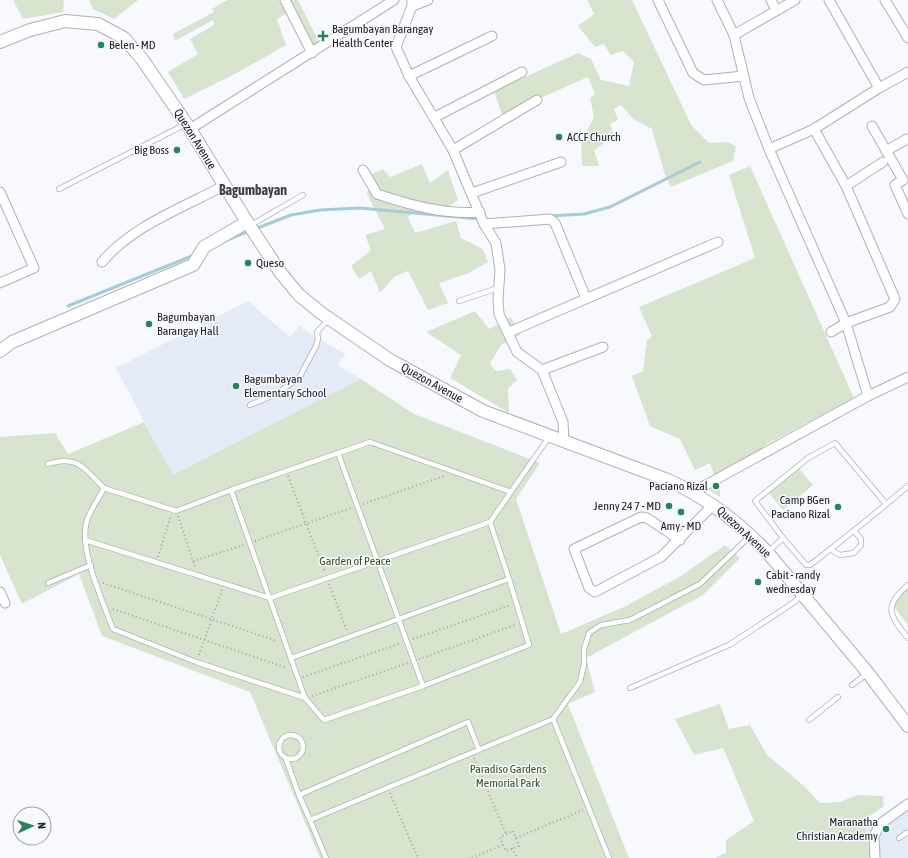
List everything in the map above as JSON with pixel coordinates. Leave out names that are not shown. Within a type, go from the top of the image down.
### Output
[{"type":"main road","name":"Quezon Avenue","points":[[0,42],[30,30],[65,21],[98,24],[124,38],[142,59],[189,126],[248,224],[280,272],[299,295],[329,319],[390,360],[483,411],[549,437],[668,480],[714,504],[751,535],[768,552],[868,673],[908,726]]},
{"type":"main road","points":[[0,351],[12,342],[193,265],[204,247],[248,224]]},
{"type":"street","points":[[285,0],[312,53]]},
{"type":"street","points":[[189,126],[312,53],[394,0]]},
{"type":"street","points":[[428,0],[412,3],[396,47],[409,76],[435,117],[453,150],[484,224],[496,243],[500,270],[498,288],[499,314],[509,332],[517,352],[542,370],[563,422],[564,442]]},
{"type":"street","points":[[658,0],[693,73],[704,80],[744,76]]},
{"type":"street","points":[[716,0],[734,35],[749,98],[769,149],[846,323],[868,396]]},
{"type":"street","points":[[771,0],[776,10]]},
{"type":"street","points":[[734,35],[795,0]]},
{"type":"street","points":[[829,0],[879,88]]},
{"type":"street","points":[[885,0],[908,38]]},
{"type":"street","points":[[409,76],[492,36]]},
{"type":"street","points":[[435,117],[522,72]]},
{"type":"street","points":[[769,149],[814,129],[879,88],[908,72]]},
{"type":"street","points":[[453,150],[537,100]]},
{"type":"street","points":[[872,126],[903,180],[895,185],[908,214]]},
{"type":"street","points":[[814,129],[846,186],[895,299],[890,307],[846,323],[831,332]]},
{"type":"street","points":[[886,151],[907,139]]},
{"type":"street","points":[[472,193],[561,162]]},
{"type":"street","points":[[846,186],[883,162]]},
{"type":"street","points":[[363,170],[377,194],[439,210],[462,213],[480,212]]},
{"type":"street","points":[[102,262],[112,249],[136,232],[225,185]]},
{"type":"street","points":[[0,192],[34,268],[0,283]]},
{"type":"street","points":[[484,224],[550,219],[556,223],[586,298]]},
{"type":"street","points":[[509,332],[718,242]]},
{"type":"street","points":[[542,370],[603,347]]},
{"type":"street","points":[[693,492],[868,396],[908,377]]},
{"type":"street","points":[[680,540],[646,518],[641,517],[574,548],[589,588],[595,592],[661,557],[680,540],[714,504]]},
{"type":"street","points":[[0,592],[5,603]]},
{"type":"street","points":[[874,858],[874,836],[879,825],[908,804]]},
{"type":"lane","points":[[59,189],[189,126]]},
{"type":"lane","points":[[248,224],[303,195]]},
{"type":"lane","points":[[459,300],[498,288]]},
{"type":"lane","points":[[250,405],[276,394],[299,378],[316,346],[318,339],[317,332],[329,319]]},
{"type":"lane","points":[[85,540],[270,598],[490,522],[549,437]]},
{"type":"lane","points":[[48,464],[61,460],[69,460],[82,466],[104,488],[174,511],[370,442],[511,492]]},
{"type":"lane","points":[[886,504],[835,443],[808,458],[754,501],[806,565],[810,565],[854,531],[908,486]]},
{"type":"lane","points":[[338,453],[423,686]]},
{"type":"lane","points":[[104,488],[87,521],[85,540],[94,580],[113,629],[196,662],[305,698]]},
{"type":"lane","points":[[231,490],[305,698],[324,720],[423,686],[529,645],[490,522]]},
{"type":"lane","points":[[830,549],[840,555],[854,553],[861,545],[861,539],[854,531]]},
{"type":"lane","points":[[310,820],[553,719],[580,682],[584,664],[584,649],[589,633],[601,625],[630,620],[700,584],[751,535]]},
{"type":"lane","points":[[768,552],[783,538]]},
{"type":"lane","points":[[48,583],[91,565]]},
{"type":"lane","points":[[291,658],[509,579]]},
{"type":"lane","points":[[908,585],[896,595],[892,602],[893,620],[908,638]]},
{"type":"lane","points":[[630,688],[729,645],[793,603],[804,594]]},
{"type":"lane","points":[[852,685],[868,673]]},
{"type":"lane","points":[[809,720],[838,697]]},
{"type":"lane","points":[[553,719],[609,858]]},
{"type":"lane","points":[[299,795],[468,722],[479,750]]},
{"type":"lane","points":[[286,759],[295,759],[303,750],[302,741],[296,735],[287,735],[280,740],[279,749],[280,753],[286,759],[299,795],[326,858]]},
{"type":"lane","points":[[899,838],[908,832]]},
{"type":"path","points":[[286,471],[349,637]]},
{"type":"path","points":[[193,561],[250,543],[456,472]]},
{"type":"path","points":[[174,511],[198,575]]},
{"type":"path","points":[[156,562],[174,511]]},
{"type":"path","points":[[94,580],[286,645]]},
{"type":"path","points":[[196,662],[224,584]]},
{"type":"path","points":[[104,606],[296,671]]},
{"type":"path","points":[[472,753],[506,834]]},
{"type":"path","points":[[388,788],[418,858]]},
{"type":"path","points":[[516,838],[589,808]]},
{"type":"path","points":[[513,831],[516,838],[519,846],[506,851],[500,837],[513,831]]},
{"type":"path","points":[[472,858],[503,845]]},
{"type":"path","points":[[512,848],[517,858]]},
{"type":"shaded area","name":"Bagumbayan Elementary School","points":[[248,301],[290,337],[300,326],[320,340],[346,354],[337,365],[361,379],[173,476],[116,368]]},
{"type":"shaded area","name":"Maranatha Christian Academy","points":[[901,801],[908,808],[908,858],[840,858],[835,850]]},
{"type":"green space","points":[[13,0],[64,0],[63,12],[23,19]]},
{"type":"green space","points":[[89,0],[138,0],[114,19],[93,9]]},
{"type":"green space","points":[[227,0],[298,0],[319,42],[312,48],[293,10],[277,19],[286,45],[235,74],[184,99],[168,72],[198,54],[190,39],[214,25],[213,20],[175,41],[173,34],[214,12],[212,9]]},
{"type":"green space","points":[[587,0],[632,0],[692,126],[709,143],[727,142],[736,146],[733,161],[671,187],[664,172],[652,129],[633,119],[621,105],[614,109],[618,120],[610,124],[614,135],[594,151],[599,166],[582,166],[581,142],[594,117],[590,98],[595,94],[588,77],[502,115],[494,91],[578,53],[591,59],[601,80],[629,86],[634,62],[623,51],[611,55],[604,44],[595,47],[578,26],[594,14]]},
{"type":"green space","points":[[422,164],[430,183],[448,170],[458,200],[446,209],[417,209],[408,217],[415,233],[456,221],[461,238],[483,249],[488,262],[467,274],[439,283],[448,303],[428,310],[408,271],[394,277],[380,293],[371,271],[359,279],[351,266],[371,250],[365,235],[385,229],[367,194],[372,174],[383,169],[390,177]]},
{"type":"green space","points":[[750,166],[854,398],[765,445],[763,448],[714,475],[710,463],[695,470],[680,439],[650,426],[632,376],[643,371],[647,340],[652,337],[639,307],[755,258],[729,175]]},
{"type":"green space","points":[[475,311],[489,329],[511,317],[520,335],[501,345],[490,364],[496,371],[510,369],[517,380],[508,389],[509,413],[450,378],[461,355],[426,332]]},
{"type":"green space","name":"Garden of Peace","points":[[361,379],[414,414],[540,463],[516,499],[561,634],[626,606],[681,576],[725,545],[740,558],[703,595],[586,658],[595,692],[568,704],[629,858],[320,858],[250,692],[102,636],[79,574],[22,604],[0,555],[0,437],[55,433],[68,454],[144,422],[173,475]]},
{"type":"green space","points":[[798,467],[813,485],[783,510],[768,492]]},
{"type":"green space","points":[[720,482],[720,497],[707,489]]},
{"type":"green space","points":[[908,588],[908,625],[890,602]]},
{"type":"green space","points":[[720,704],[729,729],[750,725],[767,755],[804,786],[820,803],[840,802],[857,795],[883,796],[884,806],[860,823],[882,850],[873,858],[714,858],[726,853],[726,840],[754,821],[723,748],[694,755],[675,719]]},
{"type":"waterway","points":[[549,216],[584,214],[610,207],[700,162]]},
{"type":"waterway","points":[[255,229],[291,215],[320,210],[360,208],[480,219]]},
{"type":"waterway","points":[[225,241],[249,231]]},
{"type":"waterway","points":[[68,306],[194,255]]},
{"type":"place","name":"Bagumbayan Barangay Health Center","points":[[323,36]]},
{"type":"place","name":"Belen - MD","points":[[101,45]]},
{"type":"place","name":"ACCF Church","points":[[559,137]]},
{"type":"place","name":"Big Boss","points":[[177,150]]},
{"type":"place","name":"Queso","points":[[248,263]]},
{"type":"place","name":"Bagumbayan Barangay Hall","points":[[149,324]]},
{"type":"place","name":"Bagumbayan Elementary School","points":[[236,386]]},
{"type":"place","name":"Paciano Rizal","points":[[716,486]]},
{"type":"place","name":"Jenny 24 7 - MD","points":[[669,506]]},
{"type":"place","name":"Camp BGen Paciano Rizal","points":[[838,507]]},
{"type":"place","name":"Amy - MD","points":[[681,512]]},
{"type":"place","name":"Cabit - randy wednesday","points":[[758,582]]},
{"type":"place","name":"Maranatha Christian Academy","points":[[886,829]]},
{"type":"district","name":"Bagumbayan","points":[[253,190]]},
{"type":"park label","name":"Paradiso Gardens Memorial Park","points":[[508,776]]}]
